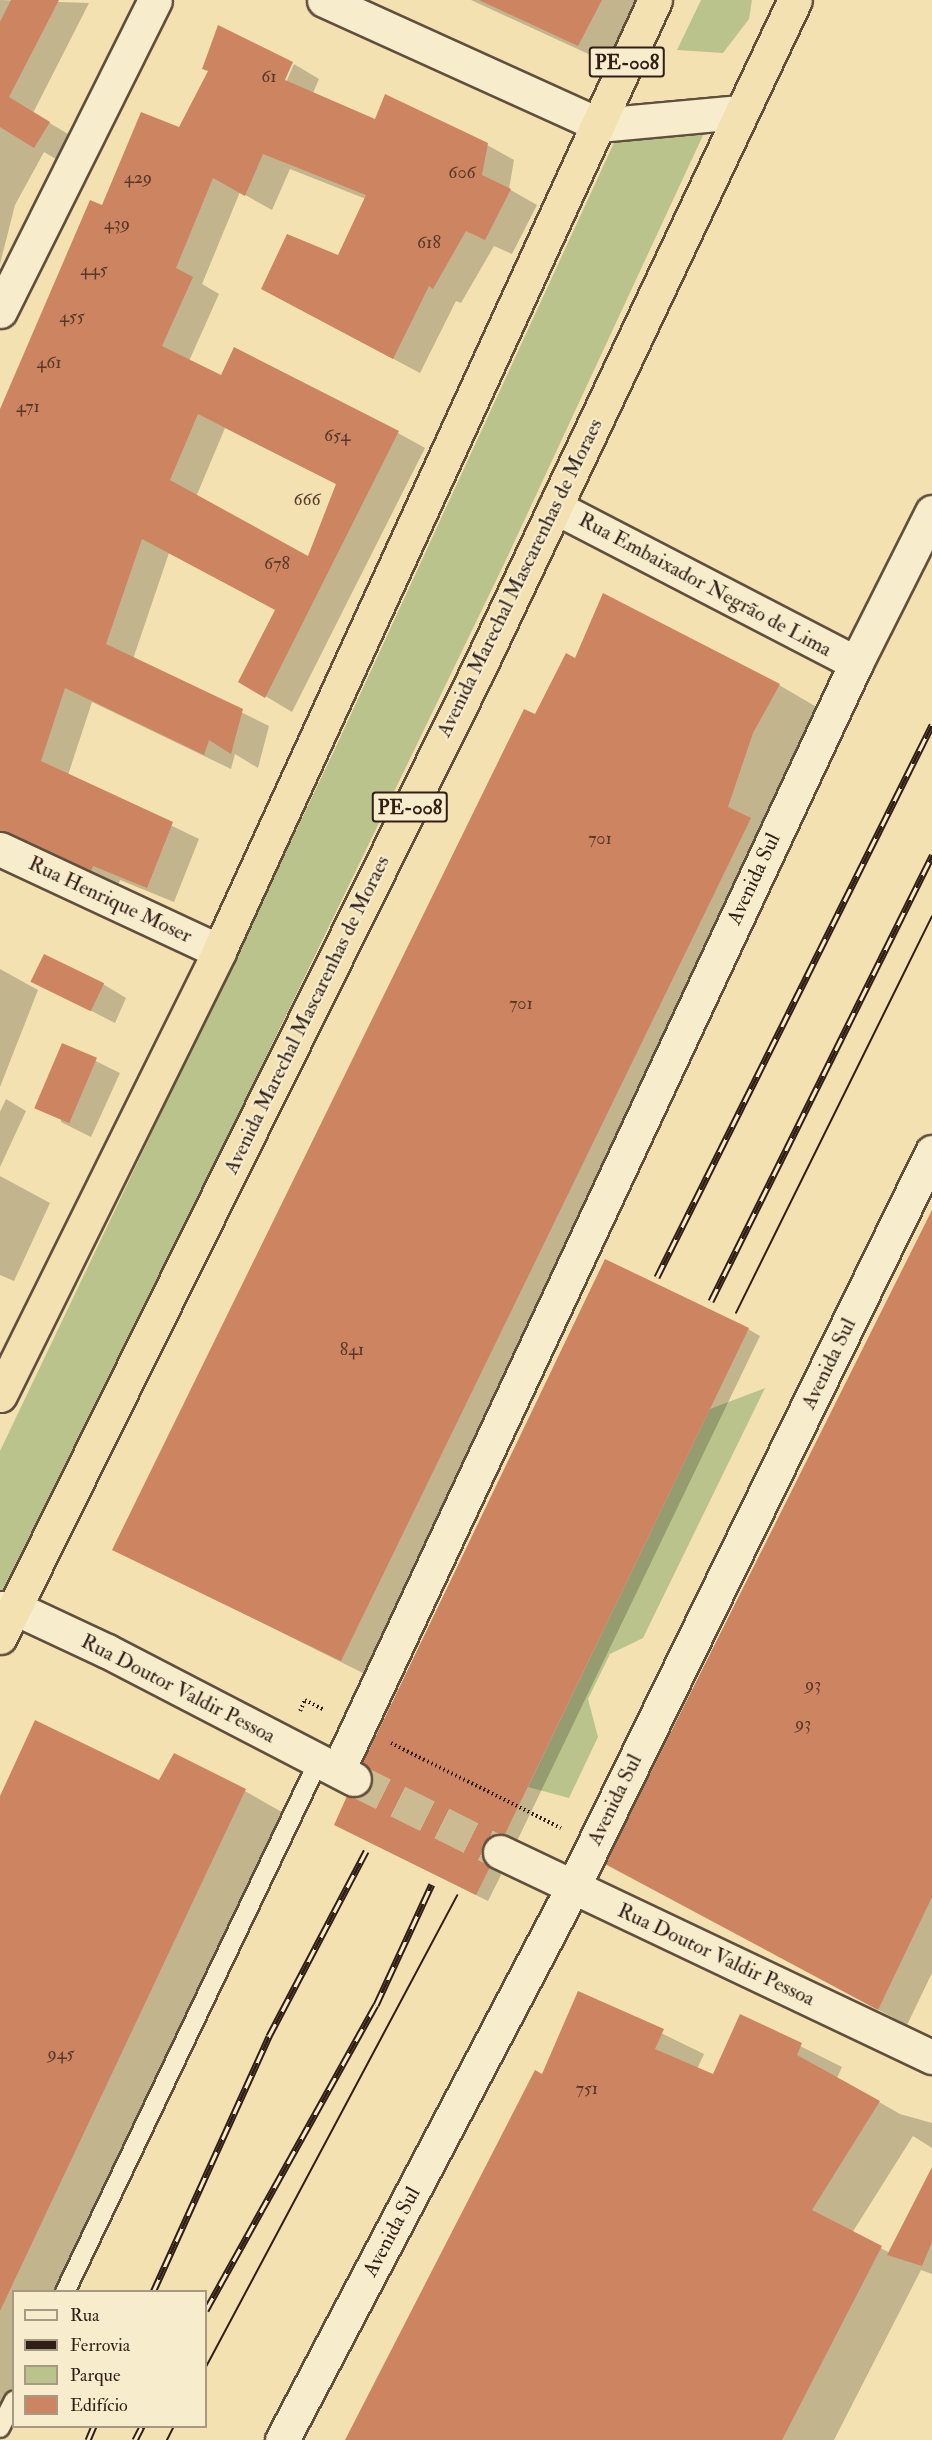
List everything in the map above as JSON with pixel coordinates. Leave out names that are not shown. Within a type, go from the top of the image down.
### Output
[{"type":"highway","name":"PE-008","points":[[0,1395],[219,951],[656,0]]},
{"type":"highway","name":"Avenida Marechal Mascarenhas de Moraes","points":[[0,1636],[7,1608],[555,507],[795,0]]},
{"type":"street","points":[[0,311],[155,0]]},
{"type":"street","points":[[324,0],[599,125],[740,112]]},
{"type":"street","name":"Rua Embaixador Negrão de Lima","points":[[555,507],[856,663]]},
{"type":"street","name":"Avenida Sul","points":[[337,1770],[856,663],[932,512]]},
{"type":"street","name":"Rua Henrique Moser","points":[[0,849],[219,951]]},
{"type":"street","name":"Avenida Sul","points":[[282,2440],[573,1887],[932,1152]]},
{"type":"street","name":"Rua Doutor Valdir Pessoa","points":[[7,1608],[337,1770]]},
{"type":"street","name":"Rua Doutor Valdir Pessoa","points":[[500,1852],[932,2057]]},
{"type":"lane","points":[[66,2290],[337,1770]]},
{"type":"lane","points":[[0,2428],[12,2404]]},
{"type":"path","points":[[284,1742],[305,1700],[594,1845]]},
{"type":"green space","points":[[701,0],[752,0],[749,19],[723,53],[677,50]]},
{"type":"green space","points":[[705,131],[505,562],[6,1595],[0,1592],[0,1451],[334,751],[618,134]]},
{"type":"green space","points":[[765,1388],[643,1638],[610,1654],[588,1699],[598,1737],[569,1798],[528,1787],[710,1409]]},
{"type":"building","points":[[11,0],[59,0],[9,97],[50,122],[34,148],[0,127],[0,22]]},
{"type":"building","points":[[479,0],[602,0],[578,46]]},
{"type":"building","points":[[218,25],[293,62],[285,80],[375,119],[385,94],[488,143],[482,175],[511,189],[485,240],[466,231],[433,289],[429,286],[393,359],[261,289],[287,234],[338,255],[366,195],[263,154],[245,196],[213,178],[176,268],[193,277],[162,346],[221,375],[234,347],[399,431],[265,698],[238,682],[275,610],[142,539],[106,644],[243,709],[231,754],[209,740],[204,755],[65,688],[41,761],[173,822],[147,888],[93,866],[91,871],[0,831],[0,409],[90,200],[102,205],[141,112],[179,127],[208,71],[202,69]],"holes":[[[198,414],[336,484],[308,556],[170,480]]]},
{"type":"building","points":[[603,593],[780,684],[753,733],[728,807],[751,818],[341,1661],[112,1550],[524,709],[535,714],[566,653],[575,658]]},
{"type":"building","points":[[44,954],[104,983],[91,1011],[30,982]]},
{"type":"building","points":[[62,1043],[97,1058],[69,1123],[34,1108]]},
{"type":"building","points":[[932,1210],[932,1897],[878,2010],[605,1864]]},
{"type":"building","points":[[605,1259],[749,1328],[505,1834],[483,1843],[481,1854],[490,1867],[476,1895],[334,1825],[347,1796],[364,1795],[371,1787],[373,1778],[363,1763]]},
{"type":"building","points":[[35,1720],[159,1780],[174,1753],[246,1789],[0,2311],[0,1796]]},
{"type":"building","points":[[578,1991],[664,2029],[655,2049],[713,2074],[740,2014],[802,2043],[797,2055],[880,2101],[812,2210],[882,2246],[782,2440],[345,2440],[535,2070],[542,2074]]},
{"type":"building","points":[[932,2167],[932,2242],[922,2266],[887,2255]]},
{"type":"tunnel","points":[[354,1779],[500,1852]]},
{"type":"tram line","points":[[736,1313],[932,917]]},
{"type":"tram line","points":[[207,2365],[457,1896]]},
{"type":"tram line","points":[[167,2440],[173,2428]]},
{"type":"railway","points":[[657,1277],[932,725]]},
{"type":"railway","points":[[711,1301],[932,855]]},
{"type":"railway","points":[[154,2290],[269,2036],[366,1851]]},
{"type":"railway","points":[[207,2308],[376,2005],[432,1884]]},
{"type":"railway","points":[[88,2440],[93,2428]]},
{"type":"railway","points":[[135,2440],[141,2428]]}]
